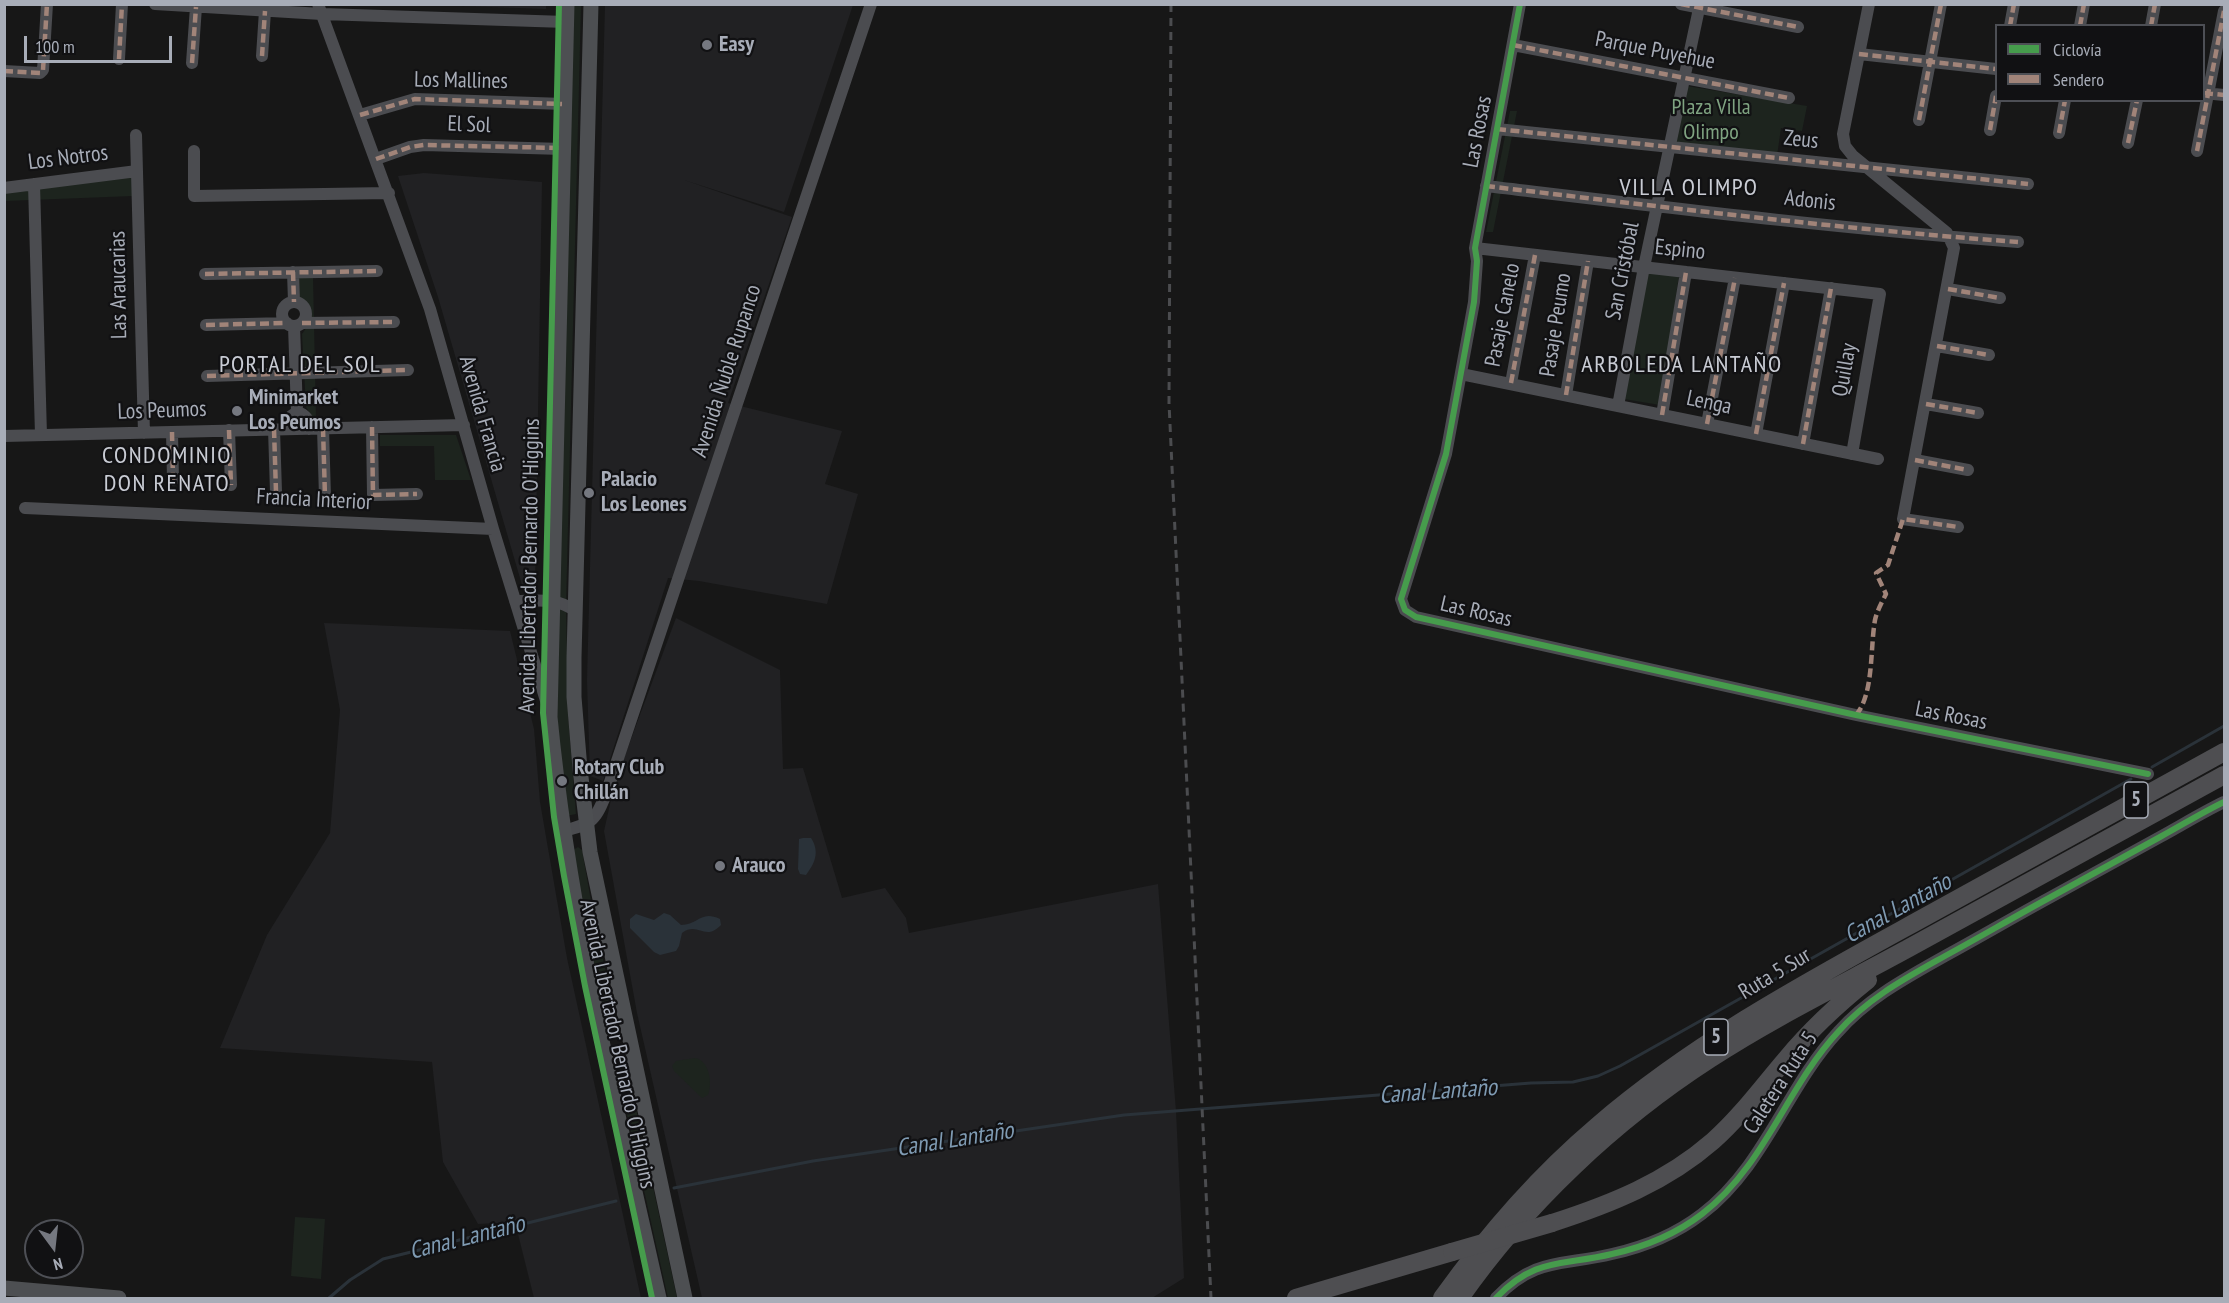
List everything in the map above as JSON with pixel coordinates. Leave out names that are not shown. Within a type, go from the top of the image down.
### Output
[{"type":"highway","name":"Ruta 5 Sur","points":[[1442,1299],[1498,1226],[1547,1172],[1598,1124],[1674,1066],[1726,1031],[1822,974],[2224,752]]},
{"type":"highway","name":"Ruta 5 Sur","points":[[1460,1299],[1508,1237],[1600,1143],[1653,1100],[1710,1059],[2224,775]]},
{"type":"highway","points":[[1296,1299],[1552,1223],[1631,1195],[1662,1178],[1697,1154],[1743,1111],[1817,1025],[1904,951]]},
{"type":"main road","name":"Avenida Libertador Bernardo O'Higgins","points":[[567,4],[550,717],[563,831],[603,1045],[659,1299]]},
{"type":"main road","name":"Avenida Libertador Bernardo O'Higgins","points":[[591,4],[574,697],[586,825],[596,888],[686,1299]]},
{"type":"main road","points":[[559,327],[569,333],[582,331]]},
{"type":"main road","points":[[603,1045],[629,1040]]},
{"type":"main road","points":[[4,1288],[51,1295],[120,1299]]},
{"type":"street","points":[[4,71],[42,72],[47,4]]},
{"type":"street","points":[[118,59],[122,4]]},
{"type":"street","points":[[155,4],[265,11],[320,9],[566,22]]},
{"type":"street","name":"Avenida Ñuble Rupanco","points":[[586,825],[599,809],[607,791],[871,4]]},
{"type":"street","name":"Las Rosas","points":[[1520,4],[1475,248],[1477,282],[1446,454],[1401,599],[1406,610],[1416,617],[1856,715],[2148,774]]},
{"type":"street","points":[[1681,4],[1797,27]]},
{"type":"street","points":[[1869,4],[1843,138],[1850,153],[1950,237],[1954,254],[1903,519],[1958,527]]},
{"type":"street","points":[[1918,120],[1941,4]]},
{"type":"street","points":[[2010,24],[2014,4]]},
{"type":"street","points":[[2080,24],[2084,4]]},
{"type":"street","points":[[2151,24],[2155,4]]},
{"type":"street","name":"San Cristóbal","points":[[1618,406],[1644,267],[1699,6]]},
{"type":"street","points":[[192,63],[196,7]]},
{"type":"street","name":"Avenida Francia","points":[[320,9],[430,309],[550,717]]},
{"type":"street","points":[[262,56],[265,11]]},
{"type":"street","points":[[2224,11],[2206,93],[2224,95]]},
{"type":"street","name":"Parque Puyehue","points":[[1513,45],[1789,98]]},
{"type":"street","points":[[1859,54],[1995,69]]},
{"type":"street","name":"Los Mallines","points":[[360,115],[415,99],[564,104]]},
{"type":"street","points":[[1990,130],[1995,102]]},
{"type":"street","points":[[2059,133],[2065,102]]},
{"type":"street","points":[[2128,143],[2137,102]]},
{"type":"street","points":[[2197,151],[2205,102]]},
{"type":"street","name":"Zeus","points":[[1497,129],[2028,184]]},
{"type":"street","name":"Las Araucarias","points":[[136,135],[144,433]]},
{"type":"street","name":"El Sol","points":[[376,159],[410,147],[424,145],[563,148]]},
{"type":"street","points":[[194,151],[194,195],[388,193]]},
{"type":"street","name":"Los Notros","points":[[4,188],[137,171]]},
{"type":"street","points":[[33,184],[41,435]]},
{"type":"street","name":"Adonis","points":[[1486,186],[1658,207],[2019,242]]},
{"type":"street","name":"Espino","points":[[1475,248],[1880,294]]},
{"type":"street","name":"Pasaje Canelo","points":[[1511,383],[1535,255]]},
{"type":"street","name":"Pasaje Peumo","points":[[1566,395],[1588,261]]},
{"type":"street","points":[[205,274],[377,271]]},
{"type":"street","points":[[293,272],[294,302]]},
{"type":"street","points":[[1662,415],[1686,272]]},
{"type":"street","points":[[1707,424],[1735,278]]},
{"type":"street","points":[[1756,434],[1784,283]]},
{"type":"street","points":[[1803,444],[1831,288]]},
{"type":"street","points":[[1948,289],[2000,298]]},
{"type":"street","name":"Quillay","points":[[1852,454],[1880,294]]},
{"type":"street","points":[[294,302],[301,304],[306,310],[306,317],[294,324],[283,317],[283,310],[294,302]]},
{"type":"street","points":[[206,325],[394,322]]},
{"type":"street","points":[[294,324],[297,412]]},
{"type":"street","points":[[1937,346],[1989,356]]},
{"type":"street","points":[[207,376],[408,370]]},
{"type":"street","name":"Lenga","points":[[1461,374],[1878,459]]},
{"type":"street","points":[[1926,404],[1978,413]]},
{"type":"street","points":[[297,412],[307,418],[309,429]]},
{"type":"street","points":[[276,492],[279,429],[297,412]]},
{"type":"street","name":"Los Peumos","points":[[4,436],[464,425]]},
{"type":"street","points":[[372,427],[373,495],[417,495]]},
{"type":"street","points":[[323,428],[325,497]]},
{"type":"street","points":[[229,430],[231,485]]},
{"type":"street","points":[[172,432],[173,480]]},
{"type":"street","points":[[1915,460],[1968,470]]},
{"type":"street","name":"Francia Interior","points":[[25,508],[494,529]]},
{"type":"street","points":[[515,601],[552,600],[575,610]]},
{"type":"street","name":"Caletera Ruta 5","points":[[1496,1299],[1508,1285],[1534,1269],[1554,1263],[1626,1251],[1659,1239],[1689,1223],[1715,1203],[1737,1180],[1766,1141],[1815,1059],[1848,1020],[1873,999],[2013,918],[2224,802]]},
{"type":"street","points":[[563,831],[586,825]]},
{"type":"shaded area","points":[[546,4],[546,9],[434,5]]},
{"type":"shaded area","points":[[605,5],[853,5],[784,212],[684,180],[792,217],[728,403],[842,431],[825,484],[858,494],[827,604],[699,581],[668,578],[603,781],[590,776],[587,680]]},
{"type":"shaded area","points":[[424,173],[542,182],[535,586],[522,585],[438,297],[398,176]]},
{"type":"shaded area","points":[[676,618],[780,670],[783,769],[803,768],[842,898],[885,888],[906,918],[909,933],[1158,884],[1176,1111],[1184,1278],[1152,1298],[702,1298],[637,1013],[604,831],[615,782]]},
{"type":"shaded area","points":[[324,623],[510,631],[534,729],[540,802],[567,958],[641,1298],[534,1298],[515,1222],[478,1224],[443,1162],[432,1062],[220,1048],[267,935],[330,833],[340,710]]},
{"type":"shaded area","points":[[811,838],[816,853],[814,862],[806,875],[800,874],[798,869],[799,839]]},
{"type":"shaded area","points":[[664,913],[670,915],[681,925],[708,916],[720,919],[721,925],[710,932],[688,930],[682,933],[676,951],[660,955],[630,928],[630,919],[636,914],[654,920]]},
{"type":"green space","points":[[581,4],[566,606],[568,715],[576,814],[566,816],[557,716],[571,5]]},
{"type":"green space","name":"Plaza Villa Olimpo","points":[[1687,86],[1807,106],[1802,131],[1781,128],[1777,156],[1675,146]]},
{"type":"green space","points":[[1510,111],[1517,111],[1493,232],[1486,232]]},
{"type":"green space","points":[[132,175],[133,196],[5,201],[4,192]]},
{"type":"green space","points":[[1645,272],[1679,275],[1660,405],[1624,399]]},
{"type":"green space","points":[[297,276],[313,276],[316,418],[313,418],[306,407],[302,334],[308,324],[309,308],[297,296]]},
{"type":"green space","points":[[380,435],[456,435],[471,480],[435,480],[434,446],[380,446]]},
{"type":"green space","points":[[578,847],[582,850],[595,924],[615,1012],[614,1019],[609,1022],[605,1019],[588,940],[573,850]]},
{"type":"green space","points":[[695,1058],[704,1063],[709,1073],[708,1095],[702,1098],[674,1071],[672,1066],[676,1061]]},
{"type":"green space","points":[[623,1062],[627,1067],[677,1298],[668,1298],[617,1069],[618,1063]]},
{"type":"green space","points":[[295,1217],[325,1219],[321,1279],[291,1276]]},
{"type":"waterway","name":"Canal Lantaño","points":[[2152,767],[2224,726]]},
{"type":"waterway","name":"Canal Lantaño","points":[[674,1188],[813,1161],[1124,1115],[1531,1083],[1573,1082],[1598,1076],[1620,1066],[2131,779]]},
{"type":"waterway","name":"Canal Lantaño","points":[[329,1298],[350,1280],[383,1259],[616,1201]]},
{"type":"railway","points":[[1171,4],[1169,403],[1211,1298]]},
{"type":"marked path","points":[[4,71],[40,73],[43,70],[47,4]]},
{"type":"marked path","points":[[119,59],[122,4]]},
{"type":"marked path","points":[[1681,4],[1798,27]]},
{"type":"marked path","points":[[1919,120],[1941,4]]},
{"type":"marked path","points":[[2010,24],[2014,4]]},
{"type":"marked path","points":[[2080,24],[2084,4]]},
{"type":"marked path","points":[[2151,24],[2155,4]]},
{"type":"marked path","points":[[192,63],[196,7]]},
{"type":"marked path","points":[[262,56],[265,11]]},
{"type":"marked path","points":[[2197,151],[2224,11]]},
{"type":"marked path","points":[[1513,45],[1789,98]]},
{"type":"marked path","points":[[1859,54],[1995,69]]},
{"type":"marked path","points":[[2205,93],[2224,95]]},
{"type":"marked path","points":[[360,115],[415,99],[562,104]]},
{"type":"marked path","points":[[1990,130],[1995,102]]},
{"type":"marked path","points":[[2059,133],[2065,102]]},
{"type":"marked path","points":[[2128,143],[2137,102]]},
{"type":"marked path","points":[[1497,129],[2028,184]]},
{"type":"marked path","points":[[376,159],[410,147],[424,145],[560,148]]},
{"type":"marked path","points":[[1486,186],[1685,210],[2018,242]]},
{"type":"marked path","points":[[1511,383],[1535,255]]},
{"type":"marked path","points":[[1566,395],[1588,261]]},
{"type":"marked path","points":[[205,274],[377,271]]},
{"type":"marked path","points":[[293,272],[294,302]]},
{"type":"marked path","points":[[1662,415],[1686,272]]},
{"type":"marked path","points":[[1707,424],[1735,278]]},
{"type":"marked path","points":[[1756,434],[1784,283]]},
{"type":"marked path","points":[[1803,444],[1831,288]]},
{"type":"marked path","points":[[1948,289],[2000,298]]},
{"type":"marked path","points":[[302,323],[394,322]]},
{"type":"marked path","points":[[206,325],[287,323]]},
{"type":"marked path","points":[[1937,346],[1989,355]]},
{"type":"marked path","points":[[207,376],[408,370]]},
{"type":"marked path","points":[[1926,404],[1978,413]]},
{"type":"marked path","points":[[372,427],[373,495],[417,494]]},
{"type":"marked path","points":[[323,428],[325,497]]},
{"type":"marked path","points":[[274,429],[276,492]]},
{"type":"marked path","points":[[229,430],[231,485]]},
{"type":"marked path","points":[[172,432],[173,480]]},
{"type":"marked path","points":[[1915,460],[1968,470]]},
{"type":"marked path","points":[[1856,715],[1862,706],[1869,683],[1875,620],[1886,594],[1876,573],[1888,565],[1903,519],[1958,527]]},
{"type":"cycle path","points":[[559,4],[543,713],[554,817],[564,876],[585,986],[652,1298]]},
{"type":"cycle path","points":[[1520,4],[1475,248],[1477,261],[1474,302],[1446,454],[1401,599],[1405,610],[1416,617],[1856,715],[2148,774]]},
{"type":"cycle path","points":[[1496,1298],[1510,1285],[1537,1269],[1636,1248],[1671,1234],[1692,1221],[1724,1195],[1743,1173],[1820,1054],[1838,1032],[1862,1009],[1916,972],[2224,802]]},
{"type":"place","name":"Easy","points":[[707,45]]},
{"type":"place","name":"Minimarket Los Peumos","points":[[237,411]]},
{"type":"place","name":"Palacio Los Leones","points":[[589,493]]},
{"type":"place","name":"Rotary Club Chillán","points":[[562,781]]},
{"type":"place","name":"Arauco","points":[[720,866]]},
{"type":"district","name":"VILLA OLIMPO","points":[[1689,188]]},
{"type":"district","name":"PORTAL DEL SOL","points":[[300,365]]},
{"type":"district","name":"ARBOLEDA LANTAÑO","points":[[1682,365]]},
{"type":"district","name":"CONDOMINIO DON RENATO","points":[[167,470]]}]
